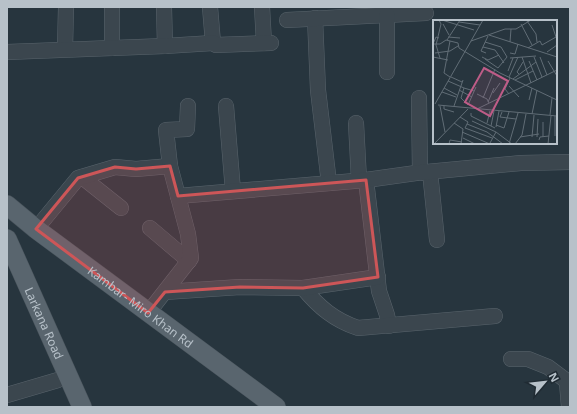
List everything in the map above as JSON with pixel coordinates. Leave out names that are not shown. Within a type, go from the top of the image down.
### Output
[{"type":"main road","name":"Kambar- Miro Khan Rd","points":[[7,205],[36,229],[276,407]]},
{"type":"main road","name":"Larkana Road","points":[[7,239],[58,380],[71,407]]},
{"type":"main road","name":"Larkana Road","points":[[7,262],[82,407]]},
{"type":"street","points":[[65,49],[66,7]]},
{"type":"street","points":[[112,7],[112,48]]},
{"type":"street","points":[[164,7],[165,46]]},
{"type":"street","points":[[210,7],[213,43]]},
{"type":"street","points":[[7,52],[213,43],[216,45],[268,43],[262,7]]},
{"type":"street","points":[[378,13],[387,72]]},
{"type":"street","points":[[295,15],[315,18],[378,13],[426,13]]},
{"type":"street","points":[[315,18],[318,90],[329,183]]},
{"type":"street","points":[[418,98],[425,172],[437,240]]},
{"type":"street","points":[[148,313],[191,258],[188,234],[170,166],[166,130],[187,129],[188,106]]},
{"type":"street","points":[[226,106],[233,191]]},
{"type":"street","points":[[356,123],[379,291],[389,326]]},
{"type":"street","points":[[178,196],[363,180],[425,172],[521,163],[570,162]]},
{"type":"street","points":[[36,229],[78,178],[115,167],[136,169],[170,166]]},
{"type":"street","points":[[82,177],[121,208]]},
{"type":"street","points":[[150,228],[189,261]]},
{"type":"street","points":[[165,292],[240,287],[303,288],[378,277]]},
{"type":"street","points":[[303,288],[317,305],[345,323],[358,328],[494,316]]},
{"type":"street","points":[[511,359],[528,359],[548,368],[564,379],[567,383],[569,407]]},
{"type":"street","points":[[7,395],[58,380]]},
{"type":"highlighted area","points":[[170,166],[178,196],[366,180],[378,277],[303,288],[240,287],[165,292],[148,313],[36,229],[78,178],[115,167],[136,169]]}]
